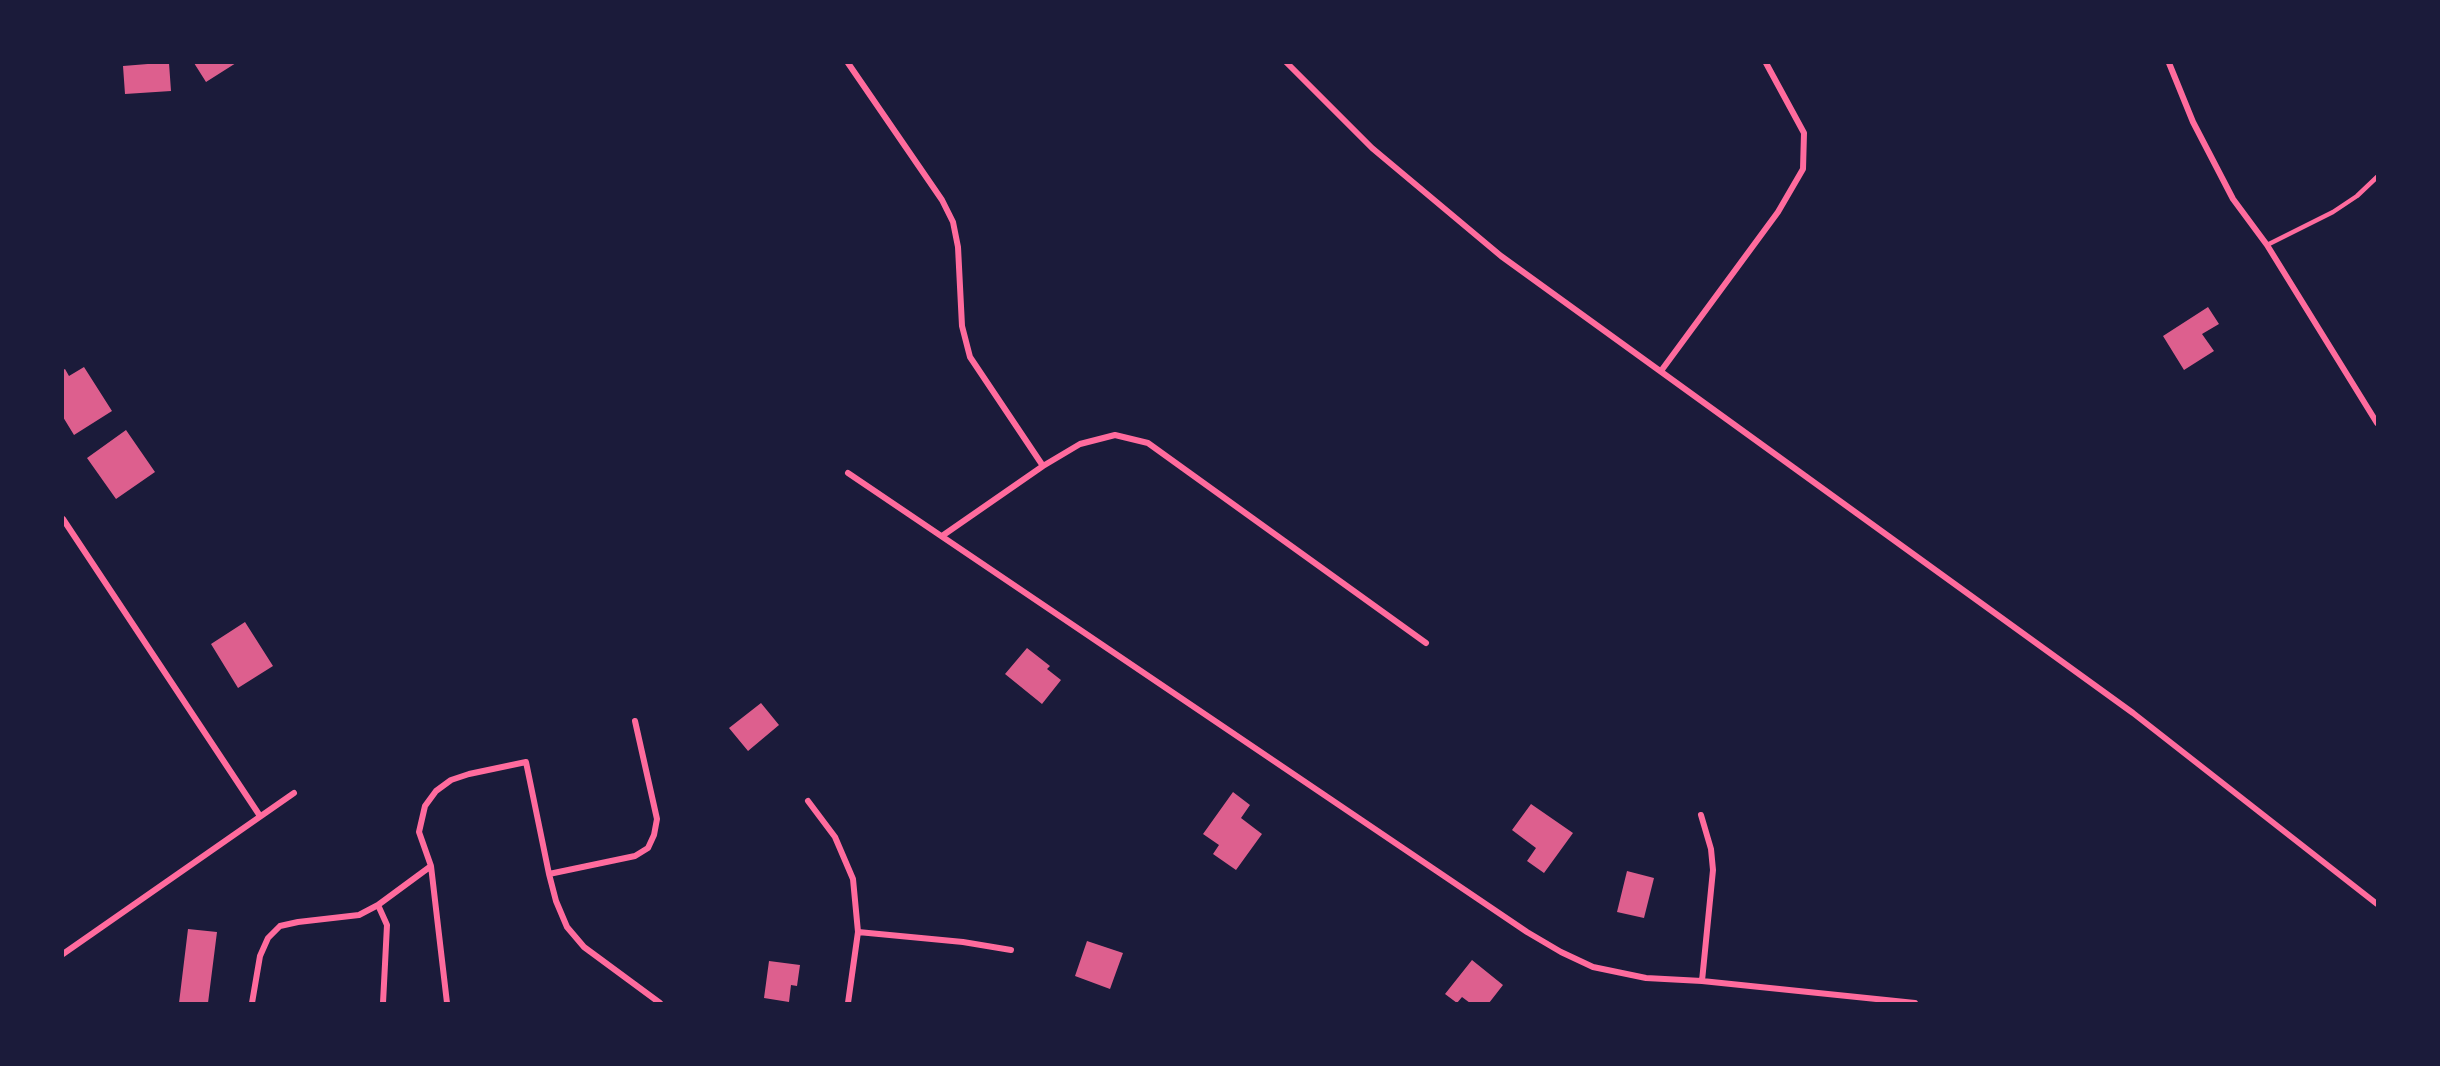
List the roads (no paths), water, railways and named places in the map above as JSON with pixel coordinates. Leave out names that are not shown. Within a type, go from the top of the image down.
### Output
[{"type":"street","points":[[848,63],[942,200],[953,222],[958,247],[962,326],[970,357],[1043,466]]},
{"type":"street","points":[[1287,63],[1372,148],[1502,256],[2133,713],[2377,904]]},
{"type":"street","points":[[1660,371],[1778,212],[1803,169],[1804,133],[1766,63]]},
{"type":"street","points":[[2169,63],[2193,122],[2233,199],[2267,245],[2377,423]]},
{"type":"street","points":[[942,536],[1043,466],[1080,444],[1115,435],[1148,443],[1426,643]]},
{"type":"street","points":[[848,473],[1527,932],[1593,967],[1646,978],[1702,981],[1915,1003]]},
{"type":"street","points":[[63,519],[260,816]]},
{"type":"street","points":[[549,874],[635,856],[648,848],[654,835],[657,819],[634,721]]},
{"type":"street","points":[[447,1003],[444,995],[431,866],[419,832],[425,806],[436,791],[452,780],[469,774],[526,762],[549,874],[556,901],[567,927],[584,947],[660,1003]]},
{"type":"street","points":[[63,954],[294,793]]},
{"type":"street","points":[[808,801],[835,837],[853,879],[858,932],[848,1003]]},
{"type":"street","points":[[1701,814],[1711,849],[1713,870],[1702,981]]},
{"type":"street","points":[[252,1003],[260,956],[268,938],[280,926],[359,915],[378,905],[431,866]]},
{"type":"street","points":[[378,905],[387,925],[383,1003]]},
{"type":"street","points":[[858,932],[963,942],[1011,950]]},
{"type":"lane","points":[[2267,245],[2334,212],[2357,196],[2377,177]]}]
